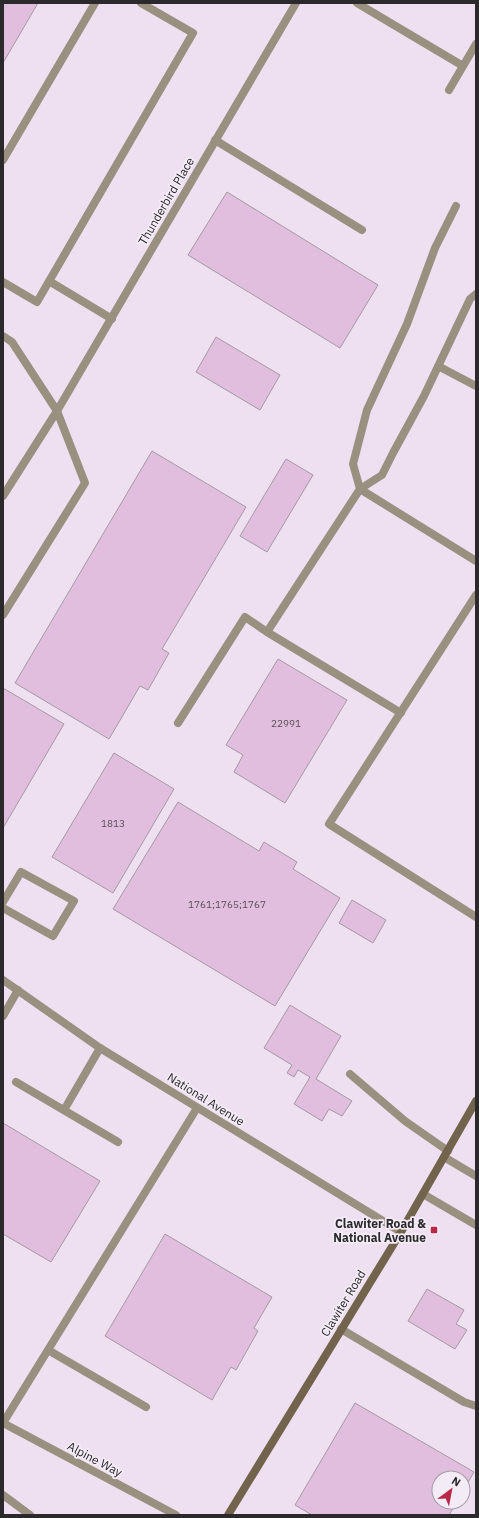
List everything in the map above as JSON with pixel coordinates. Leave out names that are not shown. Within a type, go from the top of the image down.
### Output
[{"type":"main road","name":"Clawiter Road","points":[[228,1515],[401,1232],[476,1103]]},
{"type":"street","points":[[3,160],[95,3]]},
{"type":"street","points":[[3,282],[37,302],[193,33],[141,3]]},
{"type":"street","name":"Thunderbird Place","points":[[3,496],[57,412],[296,3]]},
{"type":"street","points":[[357,3],[463,66]]},
{"type":"street","points":[[449,90],[476,44]]},
{"type":"street","points":[[215,140],[362,230]]},
{"type":"street","points":[[456,206],[435,248],[407,324],[367,410],[353,464],[360,489],[476,561]]},
{"type":"street","points":[[49,281],[112,319]]},
{"type":"street","points":[[267,632],[360,489],[382,475],[424,396],[470,299],[476,294]]},
{"type":"street","points":[[3,336],[12,342],[57,412],[85,483],[3,615]]},
{"type":"street","points":[[438,366],[476,386]]},
{"type":"street","points":[[476,595],[329,824],[476,917]]},
{"type":"street","points":[[178,723],[245,617],[267,632],[401,713]]},
{"type":"street","points":[[3,902],[21,872],[74,901],[53,936],[3,908]]},
{"type":"street","name":"National Avenue","points":[[3,980],[100,1048],[401,1232]]},
{"type":"street","points":[[3,1016],[18,990]]},
{"type":"street","points":[[64,1110],[100,1048]]},
{"type":"street","points":[[350,1074],[405,1121],[476,1176]]},
{"type":"street","points":[[16,1082],[118,1142]]},
{"type":"street","points":[[3,1423],[197,1108]]},
{"type":"street","points":[[423,1194],[476,1224]]},
{"type":"street","points":[[341,1329],[464,1402],[476,1406]]},
{"type":"street","points":[[48,1350],[146,1407]]},
{"type":"street","name":"Alpine Way","points":[[3,1423],[176,1515]]},
{"type":"street","points":[[3,1496],[30,1515]]},
{"type":"shaded area","points":[[3,3],[476,3],[476,1515],[3,1515]]},
{"type":"building","points":[[38,3],[3,63],[3,4]]},
{"type":"building","points":[[227,192],[378,285],[340,348],[188,255]]},
{"type":"building","points":[[216,337],[280,375],[260,410],[196,372]]},
{"type":"building","points":[[152,451],[246,507],[162,649],[169,653],[148,690],[140,686],[109,739],[15,683]]},
{"type":"building","points":[[286,459],[313,475],[267,552],[240,536]]},
{"type":"building","points":[[278,659],[347,700],[285,803],[234,772],[243,755],[226,745]]},
{"type":"building","points":[[3,688],[64,724],[3,828]]},
{"type":"building","points":[[114,753],[174,789],[113,893],[52,857]]},
{"type":"building","points":[[178,802],[259,851],[264,842],[297,862],[293,869],[340,898],[275,1006],[113,909]]},
{"type":"building","points":[[352,900],[386,920],[373,943],[339,923]]},
{"type":"building","points":[[290,1005],[341,1036],[316,1079],[352,1101],[342,1116],[329,1109],[322,1121],[294,1104],[310,1077],[298,1070],[294,1077],[287,1073],[292,1065],[264,1048]]},
{"type":"building","points":[[3,1123],[100,1181],[51,1262],[3,1234]]},
{"type":"building","points":[[165,1234],[272,1297],[254,1328],[258,1331],[236,1370],[231,1367],[212,1400],[105,1336]]},
{"type":"building","points":[[427,1289],[464,1310],[456,1324],[467,1330],[455,1349],[408,1321]]},
{"type":"building","points":[[355,1403],[471,1470],[431,1470],[431,1510],[452,1510],[449,1515],[312,1515],[295,1505]]},
{"type":"building","points":[[471,1470],[474,1472],[471,1477]]},
{"type":"place","name":"Clawiter Road & National Avenue","points":[[434,1230]]}]
